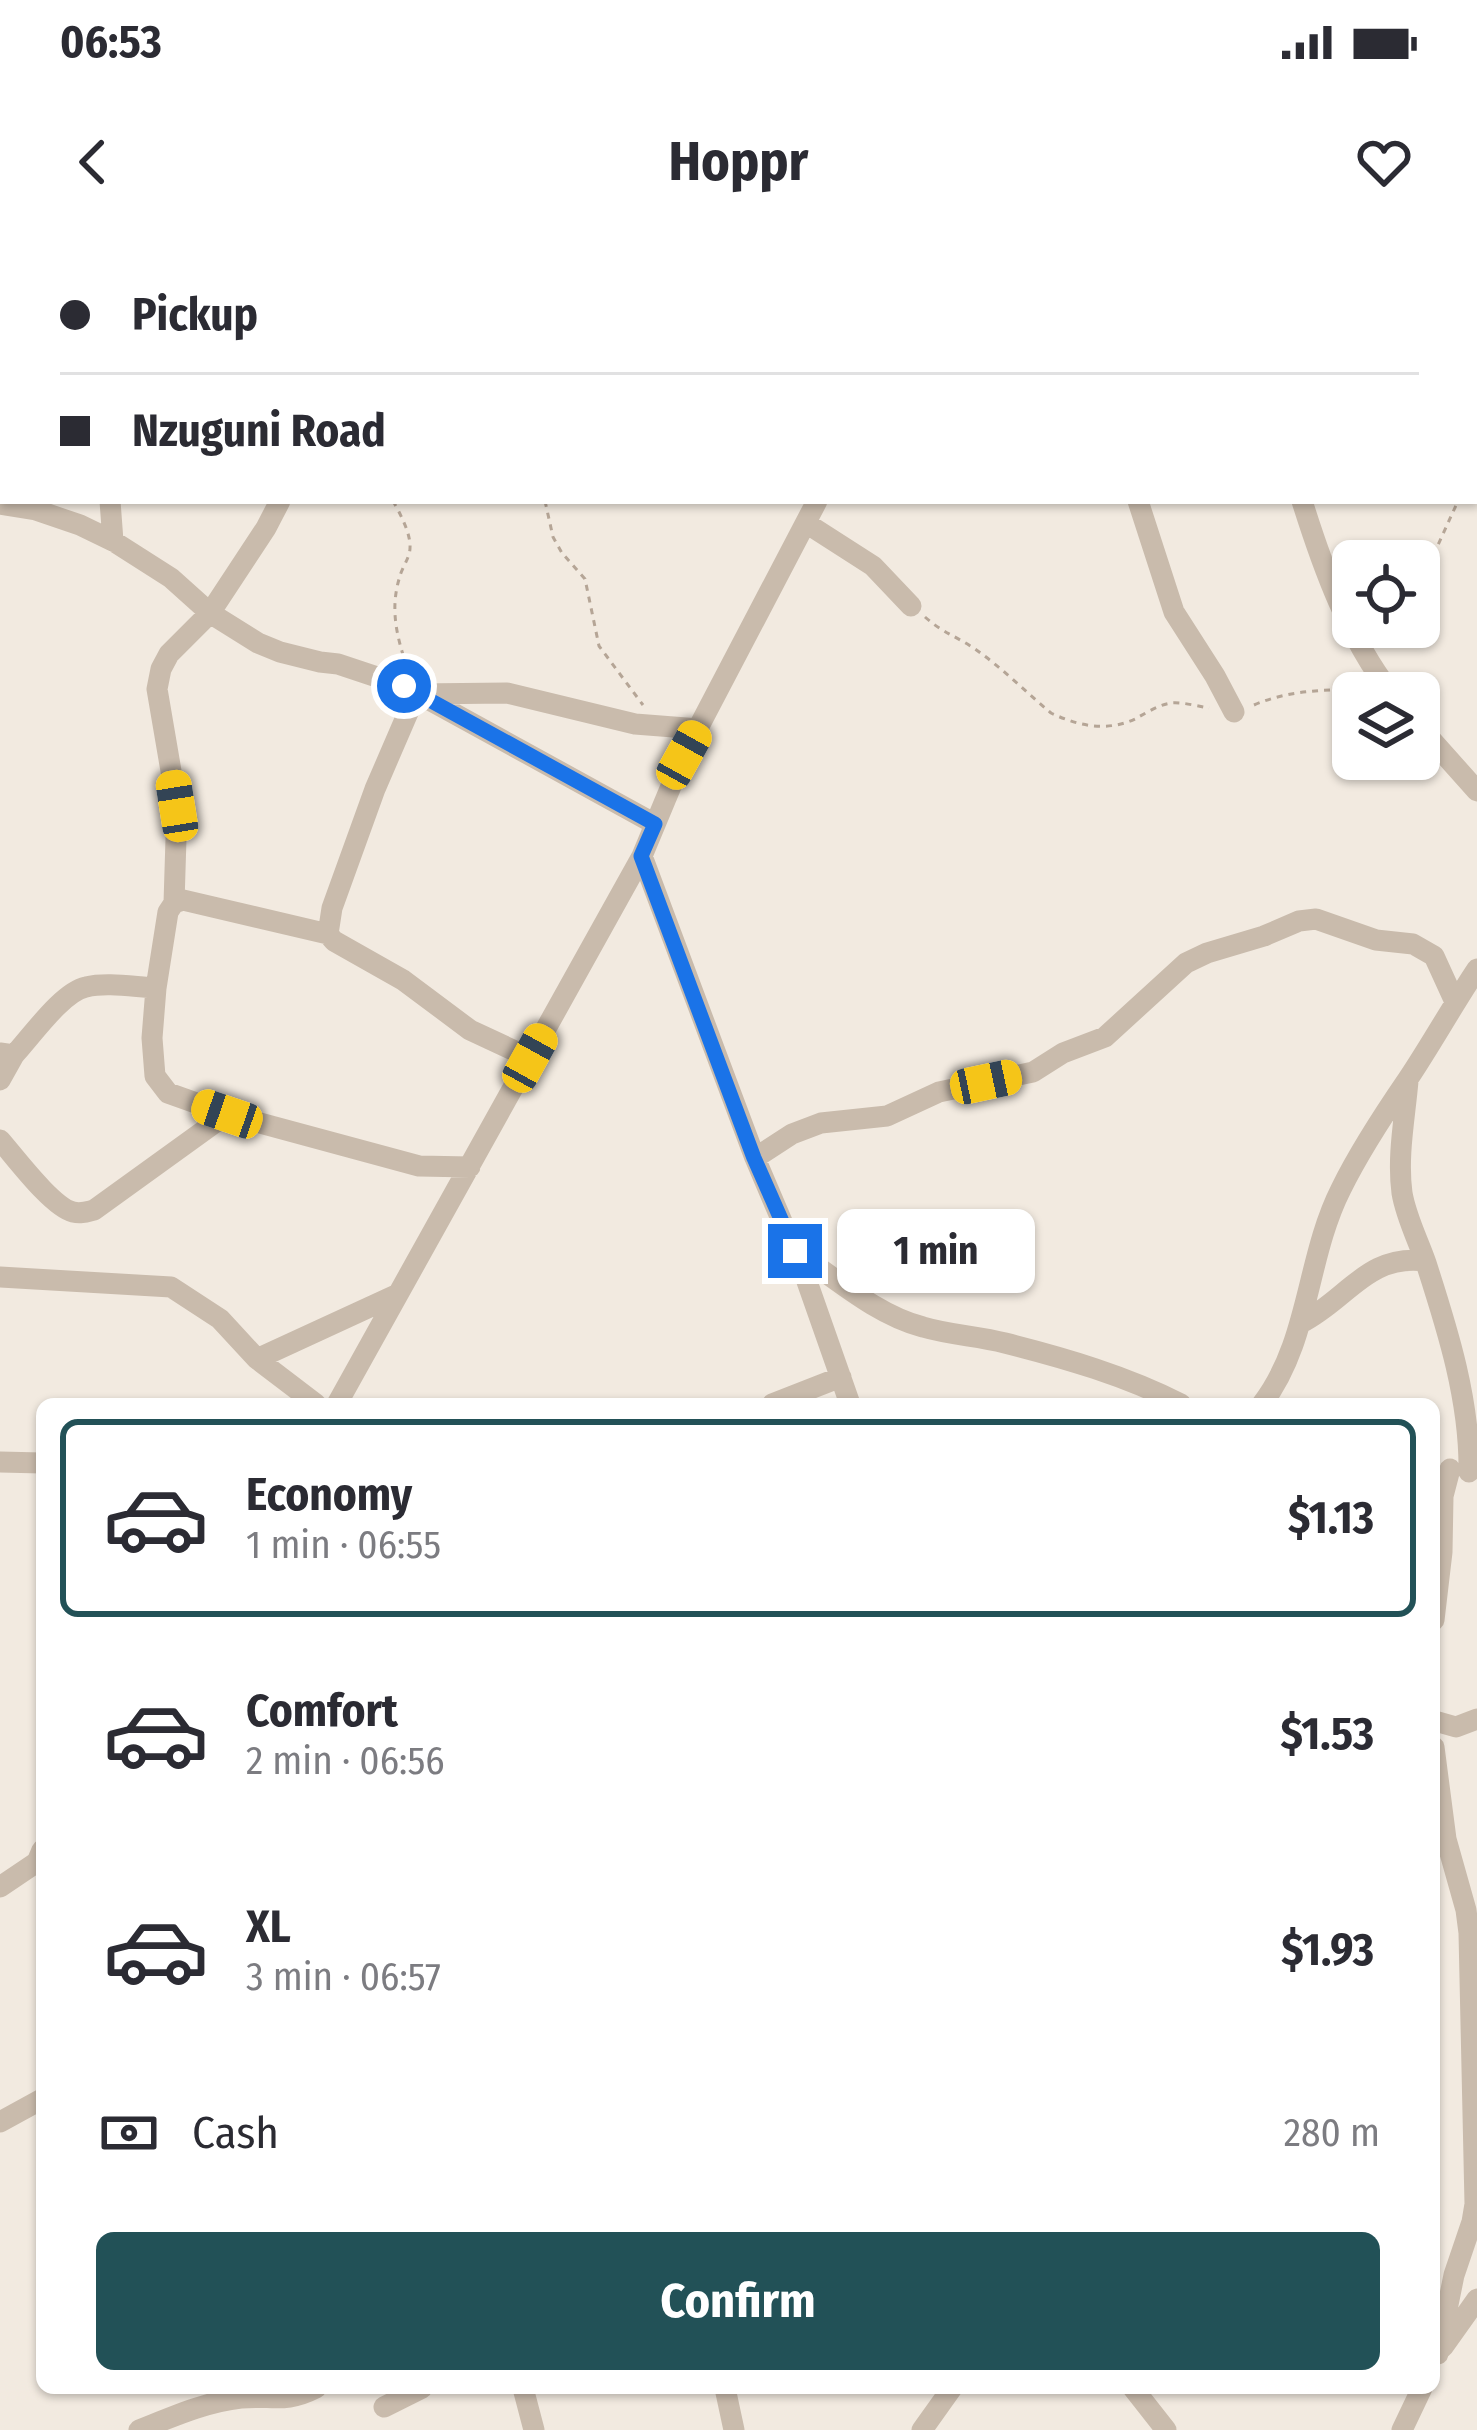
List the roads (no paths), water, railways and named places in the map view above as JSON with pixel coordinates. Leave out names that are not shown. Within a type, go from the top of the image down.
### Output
[{"type":"street","points":[[0,504],[36,510],[113,541],[171,578],[210,613],[267,647],[404,686],[655,824]]},
{"type":"street","points":[[110,504],[113,541]]},
{"type":"street","points":[[174,903],[177,806],[157,689],[161,669],[169,654],[210,613],[278,504]]},
{"type":"street","points":[[340,1398],[641,856],[684,755],[816,504]]},
{"type":"street","points":[[1139,504],[1174,612],[1234,712]]},
{"type":"street","points":[[1303,504],[1319,554],[1360,647],[1377,672]]},
{"type":"street","points":[[806,523],[873,566],[911,606]]},
{"type":"street","points":[[416,694],[507,693],[635,724],[699,729]]},
{"type":"street","points":[[328,934],[332,908],[375,789],[416,694]]},
{"type":"street","points":[[1440,750],[1477,791]]},
{"type":"street","points":[[641,856],[848,1398]]},
{"type":"street","points":[[470,1167],[419,1166],[227,1114],[168,1093],[155,1076],[152,1038],[167,912],[183,900],[328,934],[403,980],[470,1030],[530,1058]]},
{"type":"street","points":[[754,1158],[792,1134],[821,1124],[887,1116],[939,1092],[1033,1072],[1063,1053],[1105,1037],[1186,963],[1308,919],[1376,940],[1422,947],[1434,956],[1455,1002]]},
{"type":"street","points":[[1266,1398],[1284,1369],[1301,1323],[1313,1268],[1340,1191],[1477,969]]},
{"type":"street","points":[[0,1080],[7,1054],[77,990],[89,986],[155,988]]},
{"type":"street","points":[[1408,1079],[1402,1191],[1466,1410],[1458,1470],[1443,1496],[1440,1569]]},
{"type":"street","points":[[0,1140],[62,1207],[80,1214],[94,1210],[227,1114]]},
{"type":"street","points":[[795,1251],[882,1309],[922,1328],[1003,1342],[1141,1384],[1169,1398]]},
{"type":"street","points":[[1301,1323],[1382,1264],[1425,1261]]},
{"type":"street","points":[[0,1277],[170,1287],[220,1319],[257,1359],[308,1398]]},
{"type":"street","points":[[257,1359],[398,1294]]},
{"type":"street","points":[[787,1398],[841,1377]]},
{"type":"street","points":[[0,1462],[36,1463]]},
{"type":"street","points":[[1440,1725],[1477,1719]]},
{"type":"street","points":[[1440,1794],[1469,1933],[1476,2183],[1472,2222],[1440,2340]]},
{"type":"street","points":[[0,1887],[36,1863]]},
{"type":"street","points":[[0,2122],[36,2102]]},
{"type":"street","points":[[1440,2352],[1477,2299]]},
{"type":"street","points":[[139,2430],[240,2398],[304,2394]]},
{"type":"street","points":[[384,2408],[411,2394]]},
{"type":"street","points":[[525,2394],[534,2430]]},
{"type":"street","points":[[726,2394],[734,2430]]},
{"type":"street","points":[[922,2430],[948,2394]]},
{"type":"street","points":[[1138,2394],[1166,2430]]},
{"type":"street","points":[[1402,2430],[1418,2394]]}]
